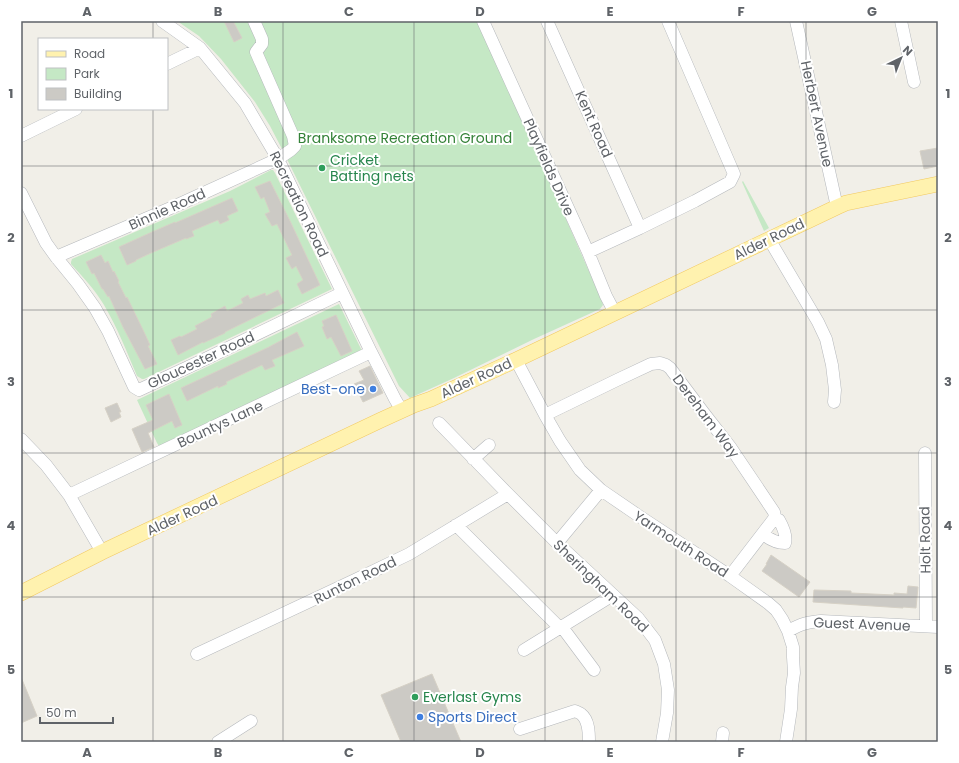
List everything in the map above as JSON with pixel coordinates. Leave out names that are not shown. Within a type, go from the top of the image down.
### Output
[{"type":"main road","name":"Alder Road","points":[[21,593],[102,552],[381,420],[516,360],[837,206],[938,184]]},
{"type":"street","name":"Recreation Road","points":[[162,21],[200,48],[245,103],[278,159],[371,352],[402,411]]},
{"type":"street","name":"Binnie Road","points":[[56,257],[173,207],[278,159],[295,146],[293,136],[256,52],[262,44],[262,39],[254,21]]},
{"type":"street","name":"Playfields Drive","points":[[483,21],[615,313]]},
{"type":"street","name":"Kent Road","points":[[547,21],[640,228]]},
{"type":"street","points":[[588,252],[695,201],[730,182],[734,174],[668,21]]},
{"type":"street","name":"Herbert Avenue","points":[[796,21],[837,206]]},
{"type":"street","points":[[901,21],[914,82]]},
{"type":"street","points":[[168,64],[200,48]]},
{"type":"street","points":[[21,136],[74,110]]},
{"type":"street","name":"Gloucester Road","points":[[23,201],[46,243],[95,308],[108,331],[134,387],[139,390],[342,293]]},
{"type":"street","points":[[769,239],[818,322],[826,339],[832,364],[835,390],[834,402]]},
{"type":"street","name":"Bountys Lane","points":[[69,495],[371,352]]},
{"type":"street","name":"Yarmouth Road","points":[[516,360],[545,415],[580,470],[602,490],[768,603],[782,619],[793,647],[794,673],[786,742]]},
{"type":"street","name":"Dereham Way","points":[[545,415],[651,364],[660,363],[666,365],[670,368],[731,448],[774,512],[775,517],[773,520]]},
{"type":"street","name":"Sheringham Road","points":[[439,423],[557,543],[638,618],[655,640],[664,664],[668,690],[667,713],[662,742]]},
{"type":"street","points":[[21,439],[46,465],[69,495],[102,552]]},
{"type":"street","points":[[473,459],[489,445]]},
{"type":"street","name":"Holt Road","points":[[925,453],[932,627]]},
{"type":"street","points":[[557,543],[602,490]]},
{"type":"street","name":"Runton Road","points":[[197,654],[409,554],[508,494]]},
{"type":"street","points":[[730,576],[773,520],[779,520],[786,540],[784,543],[780,543],[763,534]]},
{"type":"street","points":[[456,525],[561,627],[594,670]]},
{"type":"street","points":[[524,650],[613,595]]},
{"type":"street","name":"Guest Avenue","points":[[788,631],[800,624],[821,621],[932,627]]},
{"type":"street","points":[[520,729],[575,712],[581,714],[586,721],[589,742]]},
{"type":"street","points":[[219,742],[251,721]]},
{"type":"green space","name":"Branksome Recreation Ground","points":[[177,21],[479,21],[603,305],[600,309],[410,398],[399,386],[270,126],[255,102],[221,59],[199,36]]},
{"type":"green space","points":[[271,170],[275,173],[332,289],[144,379],[137,376],[109,313],[93,289],[71,264],[72,259],[230,191]]},
{"type":"green space","points":[[743,181],[769,228],[764,231],[742,182]]},
{"type":"green space","points":[[339,304],[363,353],[159,446],[137,400]]},
{"type":"building","points":[[224,21],[233,21],[242,38],[234,42]]},
{"type":"building","points":[[938,148],[938,166],[924,169],[920,151]]},
{"type":"building","points":[[270,181],[320,285],[302,294],[297,284],[303,280],[296,266],[292,269],[286,258],[292,255],[277,224],[272,226],[265,214],[270,212],[264,197],[261,199],[255,187]]},
{"type":"building","points":[[232,198],[238,211],[227,216],[229,220],[220,224],[218,220],[192,231],[194,236],[151,253],[127,265],[119,247]]},
{"type":"building","points":[[101,255],[105,263],[108,261],[113,272],[114,271],[119,281],[118,282],[144,332],[150,345],[148,346],[157,364],[145,369],[109,296],[108,297],[102,289],[94,273],[92,274],[86,262]]},
{"type":"building","points":[[278,290],[284,303],[178,355],[171,340],[197,329],[195,326],[212,317],[211,314],[225,306],[227,311],[243,303],[241,299],[248,295],[250,299],[265,293],[266,296]]},
{"type":"building","points":[[336,315],[352,351],[341,356],[331,337],[327,339],[322,327],[324,326],[322,321]]},
{"type":"building","points":[[297,332],[304,346],[272,360],[275,366],[265,370],[262,365],[226,382],[227,384],[218,388],[218,386],[187,401],[181,388],[269,347]]},
{"type":"building","points":[[370,366],[383,393],[363,402],[354,384],[364,380],[359,371]]},
{"type":"building","points":[[169,394],[182,425],[175,428],[172,421],[148,433],[154,447],[142,452],[132,429],[153,420],[146,405]]},
{"type":"building","points":[[117,403],[121,412],[119,412],[121,417],[111,422],[105,408]]},
{"type":"building","points":[[771,555],[810,582],[799,597],[762,571]]},
{"type":"building","points":[[908,586],[918,587],[916,608],[813,602],[814,590],[851,591],[851,593],[894,595],[894,593],[907,594]]},
{"type":"building","name":"Sports Direct","points":[[432,674],[461,742],[401,742],[381,695]]},
{"type":"building","points":[[21,677],[37,716],[21,723]]},
{"type":"place","name":"Cricket Batting nets","points":[[322,168]]},
{"type":"place","name":"Best-one","points":[[373,389]]},
{"type":"place","name":"Everlast Gyms","points":[[415,697]]},
{"type":"place","name":"Sports Direct","points":[[420,717]]}]
